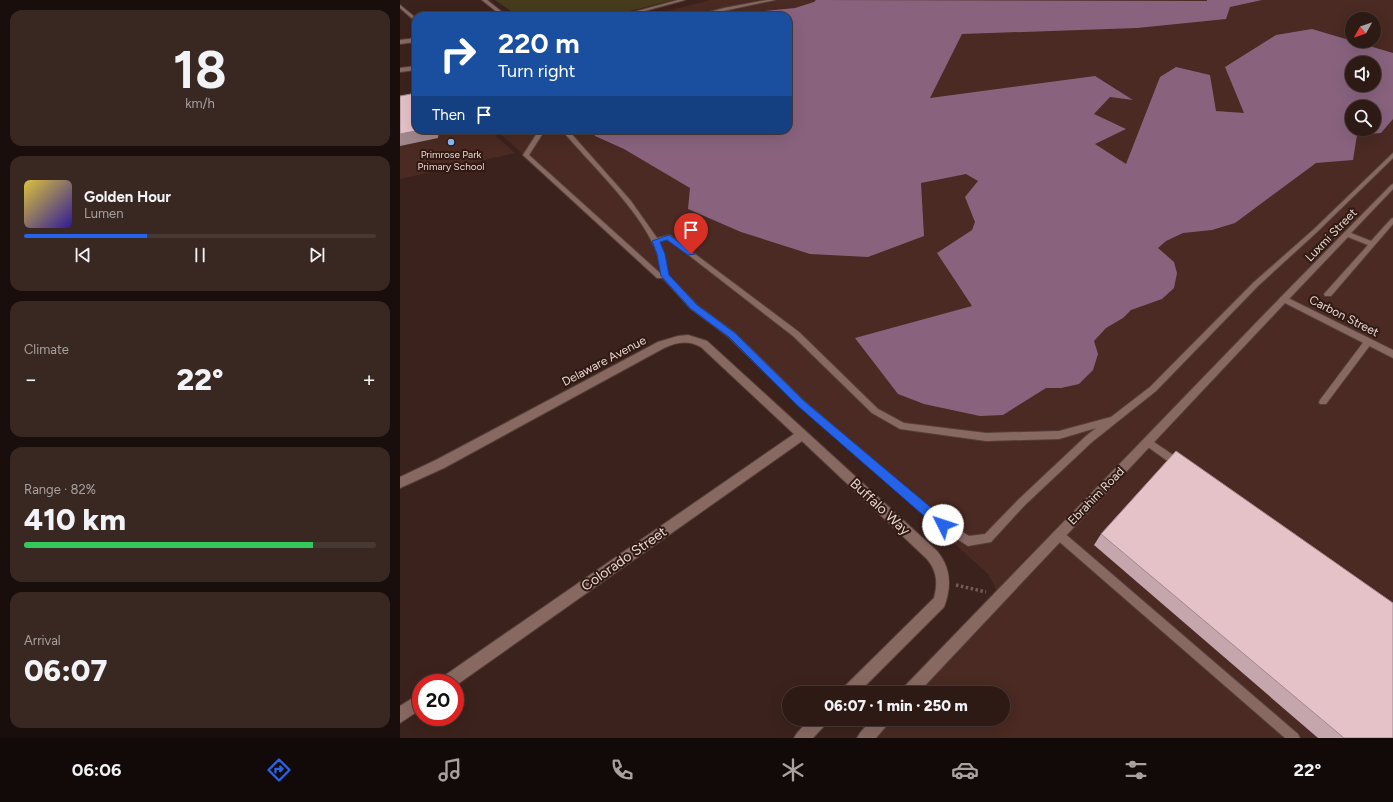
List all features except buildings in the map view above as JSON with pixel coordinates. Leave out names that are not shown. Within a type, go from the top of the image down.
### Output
[{"type":"street","points":[[484,0],[500,12]]},
{"type":"street","points":[[636,12],[683,0]]},
{"type":"street","points":[[400,6],[412,17]]},
{"type":"street","points":[[406,18],[412,17]]},
{"type":"street","points":[[400,42],[412,40]]},
{"type":"street","points":[[400,70],[412,68]]},
{"type":"street","name":"Carbon Street","points":[[1284,299],[1393,354]]},
{"type":"street","name":"Ebrahim Road","points":[[915,686],[1284,299]]},
{"type":"street","name":"Delaware Avenue","points":[[400,482],[447,461],[661,344],[686,338],[692,338],[704,344],[802,435]]},
{"type":"street","name":"Buffalo Way","points":[[802,435],[932,555],[941,568],[944,584]]},
{"type":"street","name":"Colorado Street","points":[[459,674],[802,435]]},
{"type":"street","points":[[855,686],[933,609],[939,602],[944,584]]},
{"type":"street","points":[[400,715],[412,706]]},
{"type":"street","points":[[802,738],[815,726]]},
{"type":"street","points":[[865,738],[876,726]]},
{"type":"lane","points":[[710,12],[724,8],[773,0]]},
{"type":"lane","points":[[539,134],[526,155],[659,276],[665,276]]},
{"type":"lane","points":[[569,134],[629,202],[655,241],[661,254],[665,276],[694,307],[732,335],[801,403],[943,525],[968,541],[987,539],[1022,502],[1083,445],[1153,389],[1256,284],[1315,231],[1393,155]]},
{"type":"lane","name":"Luxmi Street","points":[[1284,299],[1393,186]]},
{"type":"lane","points":[[1328,294],[1393,220]]},
{"type":"lane","points":[[1347,234],[1371,244]]},
{"type":"lane","points":[[655,241],[669,237],[796,334],[874,411],[903,426],[986,437],[1059,435],[1114,420]]},
{"type":"lane","points":[[1323,402],[1368,342]]},
{"type":"lane","points":[[1148,442],[1189,471]]},
{"type":"lane","points":[[1059,535],[1294,738]]},
{"type":"path","points":[[944,584],[968,587],[1000,596]]},
{"type":"shaded area","points":[[495,0],[673,0],[626,12],[512,12]]},
{"type":"shaded area","points":[[710,0],[1393,0],[1393,738],[876,738],[887,726],[1010,726],[1010,686],[922,686],[1000,596],[988,574],[500,134],[792,134],[792,12],[664,12]]},
{"type":"shaded area","points":[[816,0],[1262,0],[1230,7],[1226,19],[1137,28],[962,34],[930,98],[1095,76],[1133,100],[1110,97],[1094,114],[1126,129],[1095,144],[1126,164],[1160,77],[1176,67],[1210,75],[1216,111],[1244,113],[1225,67],[1276,35],[1312,29],[1345,39],[1345,48],[1376,48],[1393,53],[1393,119],[1381,133],[1381,100],[1345,100],[1345,136],[1357,136],[1353,160],[1316,163],[1235,223],[1212,230],[1183,233],[1166,241],[1158,248],[1174,262],[1177,273],[1174,288],[1162,299],[1131,310],[1123,318],[1106,328],[1094,341],[1098,354],[1093,370],[1079,384],[1061,388],[1046,388],[1003,415],[980,416],[924,404],[898,394],[855,338],[972,306],[937,253],[972,230],[975,222],[965,197],[978,181],[966,174],[921,183],[924,236],[868,257],[810,254],[741,232],[688,209],[690,188],[624,149],[595,136],[594,134],[792,134],[792,12],[755,12],[795,8]]},
{"type":"shaded area","name":"Primrose Park Primary School","points":[[400,98],[412,122],[412,134],[494,134],[515,153],[400,179]]},
{"type":"place","name":"Primrose Park Primary School","points":[[451,142]]},
{"type":"route","points":[[691,254],[669,237],[655,241],[661,254],[665,276],[694,307],[732,335],[801,403],[943,525]]}]
